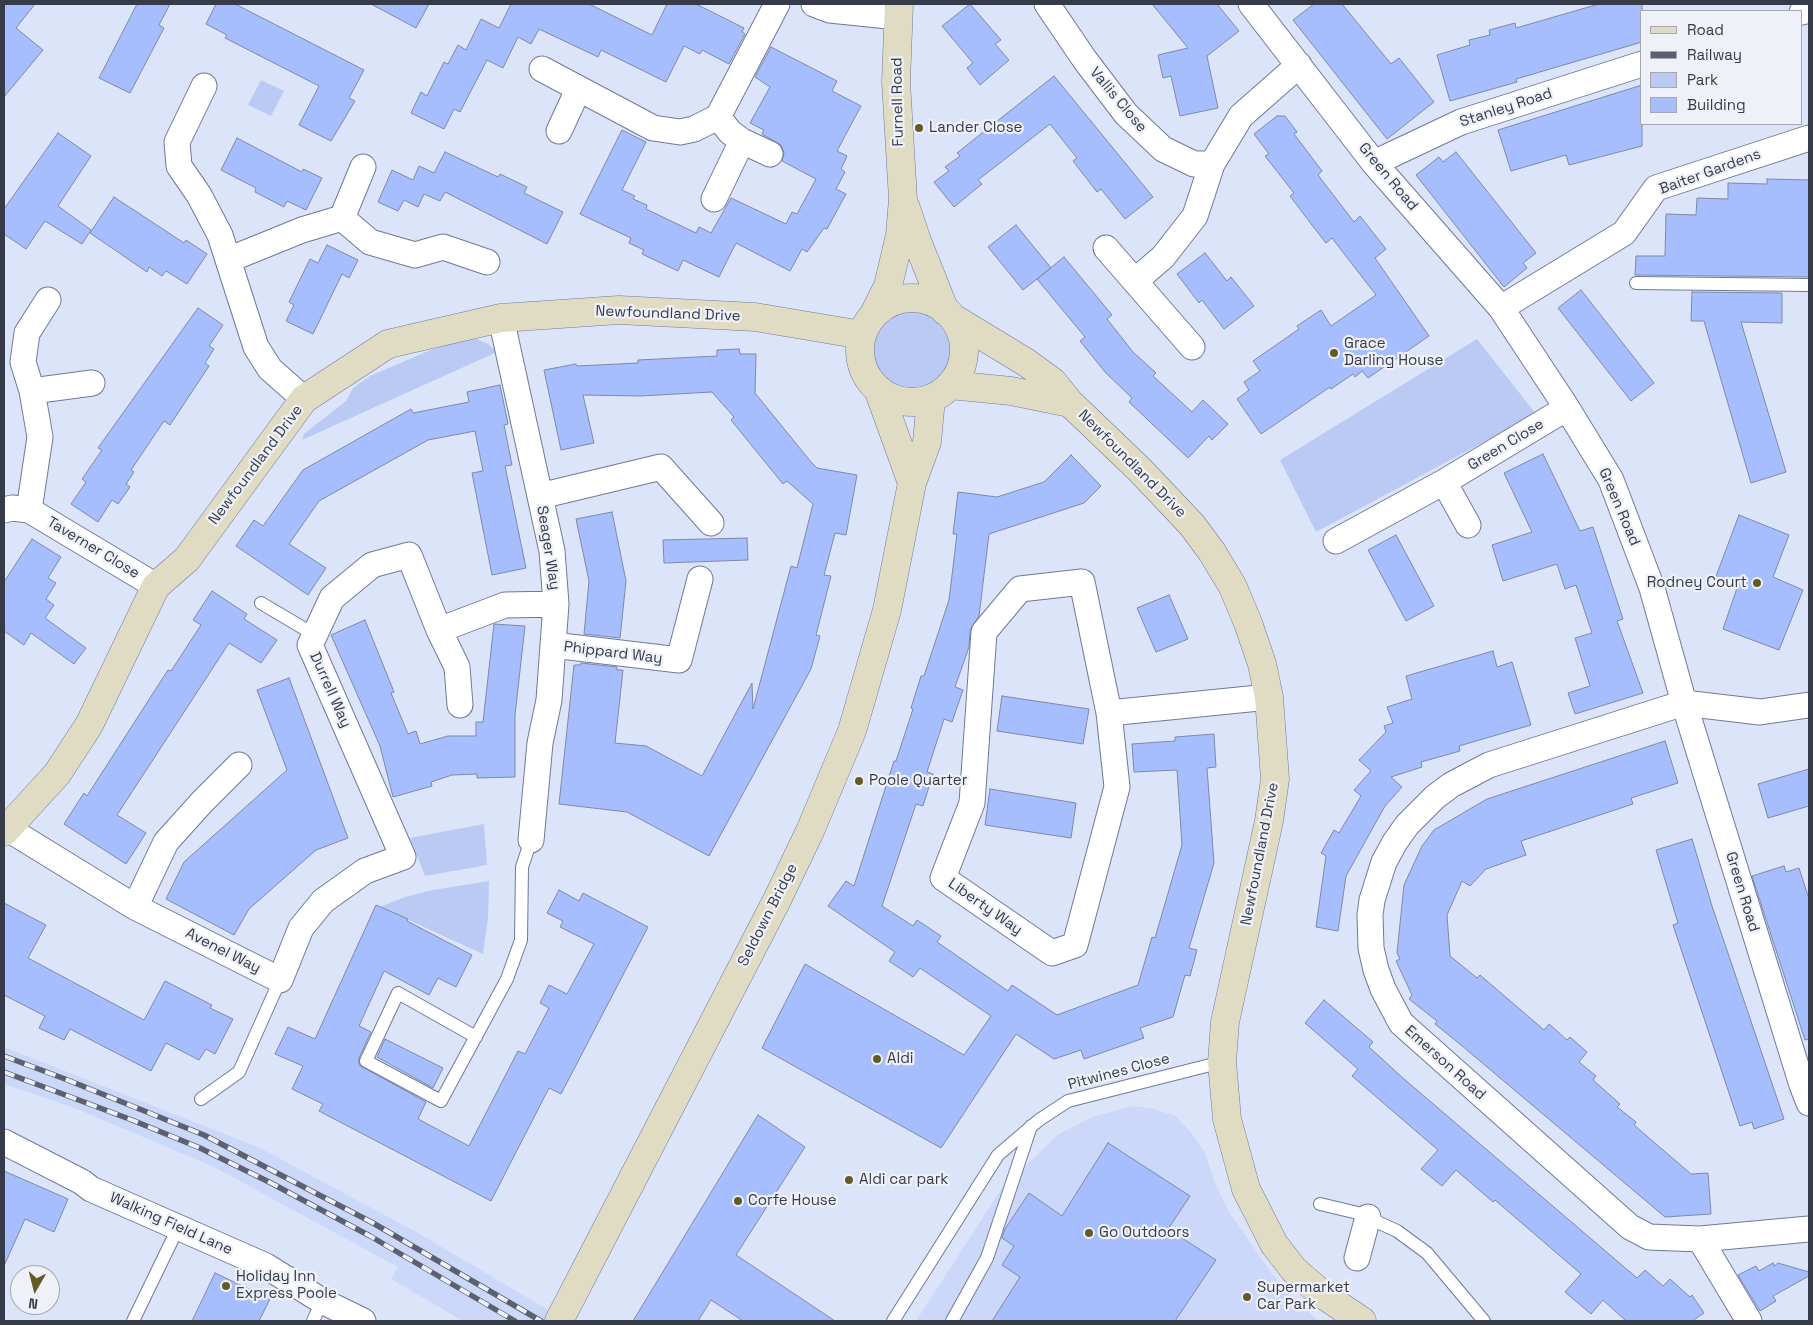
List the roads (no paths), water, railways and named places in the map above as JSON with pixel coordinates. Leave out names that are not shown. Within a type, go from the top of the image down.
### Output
[{"type":"street","points":[[542,69],[578,90],[653,128],[666,131],[694,129],[718,117],[777,4]]},
{"type":"street","points":[[814,4],[830,10],[898,10]]},
{"type":"street","name":"Vallis Close","points":[[1047,4],[1085,60],[1126,114],[1162,149],[1194,164],[1212,164]]},
{"type":"street","name":"Green Road","points":[[1251,4],[1374,162],[1501,308],[1567,408],[1611,480],[1652,588],[1684,704],[1809,1103]]},
{"type":"street","name":"Furnell Road","points":[[867,326],[888,286],[900,235],[904,200],[896,82],[898,10]]},
{"type":"street","points":[[1135,281],[1163,256],[1195,216],[1212,164],[1241,116],[1299,65]]},
{"type":"street","name":"Stanley Road","points":[[1374,162],[1461,122],[1640,65]]},
{"type":"street","points":[[204,86],[177,142],[179,166],[199,195],[220,234],[242,297],[249,330],[256,347],[270,369],[304,399]]},
{"type":"street","points":[[559,131],[578,90]]},
{"type":"street","points":[[718,117],[730,132],[742,141],[770,154]]},
{"type":"street","name":"Baiter Gardens","points":[[1501,308],[1624,233],[1656,188],[1809,138]]},
{"type":"street","points":[[714,199],[742,141]]},
{"type":"street","points":[[342,218],[363,167]]},
{"type":"street","name":"Furnell Road","points":[[904,200],[916,242],[949,314]]},
{"type":"street","points":[[228,260],[302,230],[342,218]]},
{"type":"street","points":[[342,218],[370,242],[415,255],[443,247],[487,262]]},
{"type":"street","points":[[1106,248],[1192,347]]},
{"type":"street","name":"Newfoundland Drive","points":[[1070,403],[1010,391],[940,392],[904,402],[886,396],[871,382],[862,365],[860,345],[867,326],[883,307],[908,299],[921,299],[949,314],[1027,363],[1053,382],[1070,403],[1140,470],[1192,525],[1212,552],[1233,588],[1248,623],[1262,664],[1269,697],[1275,779],[1269,821],[1225,1022],[1222,1062],[1227,1119],[1246,1189],[1274,1244],[1294,1270],[1322,1294],[1362,1321]]},
{"type":"street","name":"Taverner Close","points":[[29,510],[40,437],[32,391],[22,362],[27,333],[48,300]]},
{"type":"street","name":"Newfoundland Drive","points":[[6,831],[57,774],[89,726],[156,586],[187,559],[304,399],[388,344],[501,318],[619,310],[755,317],[867,326]]},
{"type":"street","points":[[940,392],[962,364],[964,352],[963,340],[949,314]]},
{"type":"street","name":"Seager Way","points":[[501,318],[552,552],[556,604],[549,700],[540,742],[530,840]]},
{"type":"street","points":[[32,391],[92,383]]},
{"type":"street","points":[[878,389],[912,483]]},
{"type":"street","name":"Seldown Bridge","points":[[559,1321],[777,900],[810,831],[852,731],[887,610],[912,483],[927,442],[940,392]]},
{"type":"street","name":"Green Close","points":[[1336,541],[1444,482],[1567,408]]},
{"type":"street","points":[[540,496],[661,467],[711,522]]},
{"type":"street","points":[[1444,482],[1468,524]]},
{"type":"street","name":"Taverner Close","points":[[4,510],[12,508],[29,510],[156,586]]},
{"type":"street","name":"Durrell Way","points":[[403,857],[310,645],[332,598],[372,565],[409,555],[439,630],[457,667],[460,705]]},
{"type":"street","name":"Phippard Way","points":[[553,645],[679,660],[700,578]]},
{"type":"street","name":"Liberty Way","points":[[1082,582],[1109,713],[1117,787],[1075,945],[1052,953],[943,878],[972,803],[984,632],[1020,589],[1082,582]]},
{"type":"street","points":[[439,630],[505,605],[556,604]]},
{"type":"street","points":[[1109,713],[1269,697]]},
{"type":"street","points":[[1684,704],[1760,712],[1809,705]]},
{"type":"street","name":"Emerson Road","points":[[1684,704],[1489,765],[1451,785],[1419,812],[1394,842],[1379,877],[1372,900],[1370,915],[1371,948],[1383,990],[1401,1023],[1630,1227],[1648,1237],[1700,1239],[1809,1229]]},
{"type":"street","points":[[135,907],[166,842],[239,765]]},
{"type":"street","name":"Avenel Way","points":[[6,831],[135,907],[280,980],[301,928],[323,901],[365,871],[403,857]]},
{"type":"street","name":"Walking Field Lane","points":[[4,1142],[92,1189],[266,1266],[317,1311],[363,1321]]},
{"type":"street","points":[[1357,1258],[1368,1217]]},
{"type":"street","points":[[1700,1239],[1749,1321]]},
{"type":"lane","points":[[1636,283],[1809,285]]},
{"type":"lane","points":[[262,602],[315,635]]},
{"type":"lane","points":[[476,1037],[398,993],[366,1061],[440,1101],[476,1037],[507,979],[521,940],[522,867],[530,840]]},
{"type":"lane","points":[[201,1099],[239,1072],[280,980]]},
{"type":"lane","name":"Pitwines Close","points":[[893,1321],[998,1155],[1031,1126],[1068,1101],[1222,1062]]},
{"type":"lane","points":[[952,1321],[987,1258],[1031,1126]]},
{"type":"lane","points":[[1320,1204],[1368,1217],[1397,1231],[1427,1252],[1484,1321]]},
{"type":"lane","points":[[133,1321],[178,1228]]},
{"type":"railway","points":[[4,1056],[204,1135],[373,1223],[541,1321]]},
{"type":"railway","points":[[4,1072],[132,1120],[200,1148],[271,1183],[370,1236],[515,1321]]},
{"type":"place","name":"Lander Close","points":[[919,128]]},
{"type":"place","name":"Grace Darling House","points":[[1334,353]]},
{"type":"place","name":"Rodney Court","points":[[1757,583]]},
{"type":"place","name":"Poole Quarter","points":[[859,781]]},
{"type":"place","name":"Aldi","points":[[877,1059]]},
{"type":"place","name":"Aldi car park","points":[[849,1180]]},
{"type":"place","name":"Corfe House","points":[[738,1201]]},
{"type":"place","name":"Go Outdoors","points":[[1089,1233]]},
{"type":"place","name":"Holiday Inn Express Poole","points":[[226,1286]]},
{"type":"place","name":"Supermarket Car Park","points":[[1247,1297]]}]
